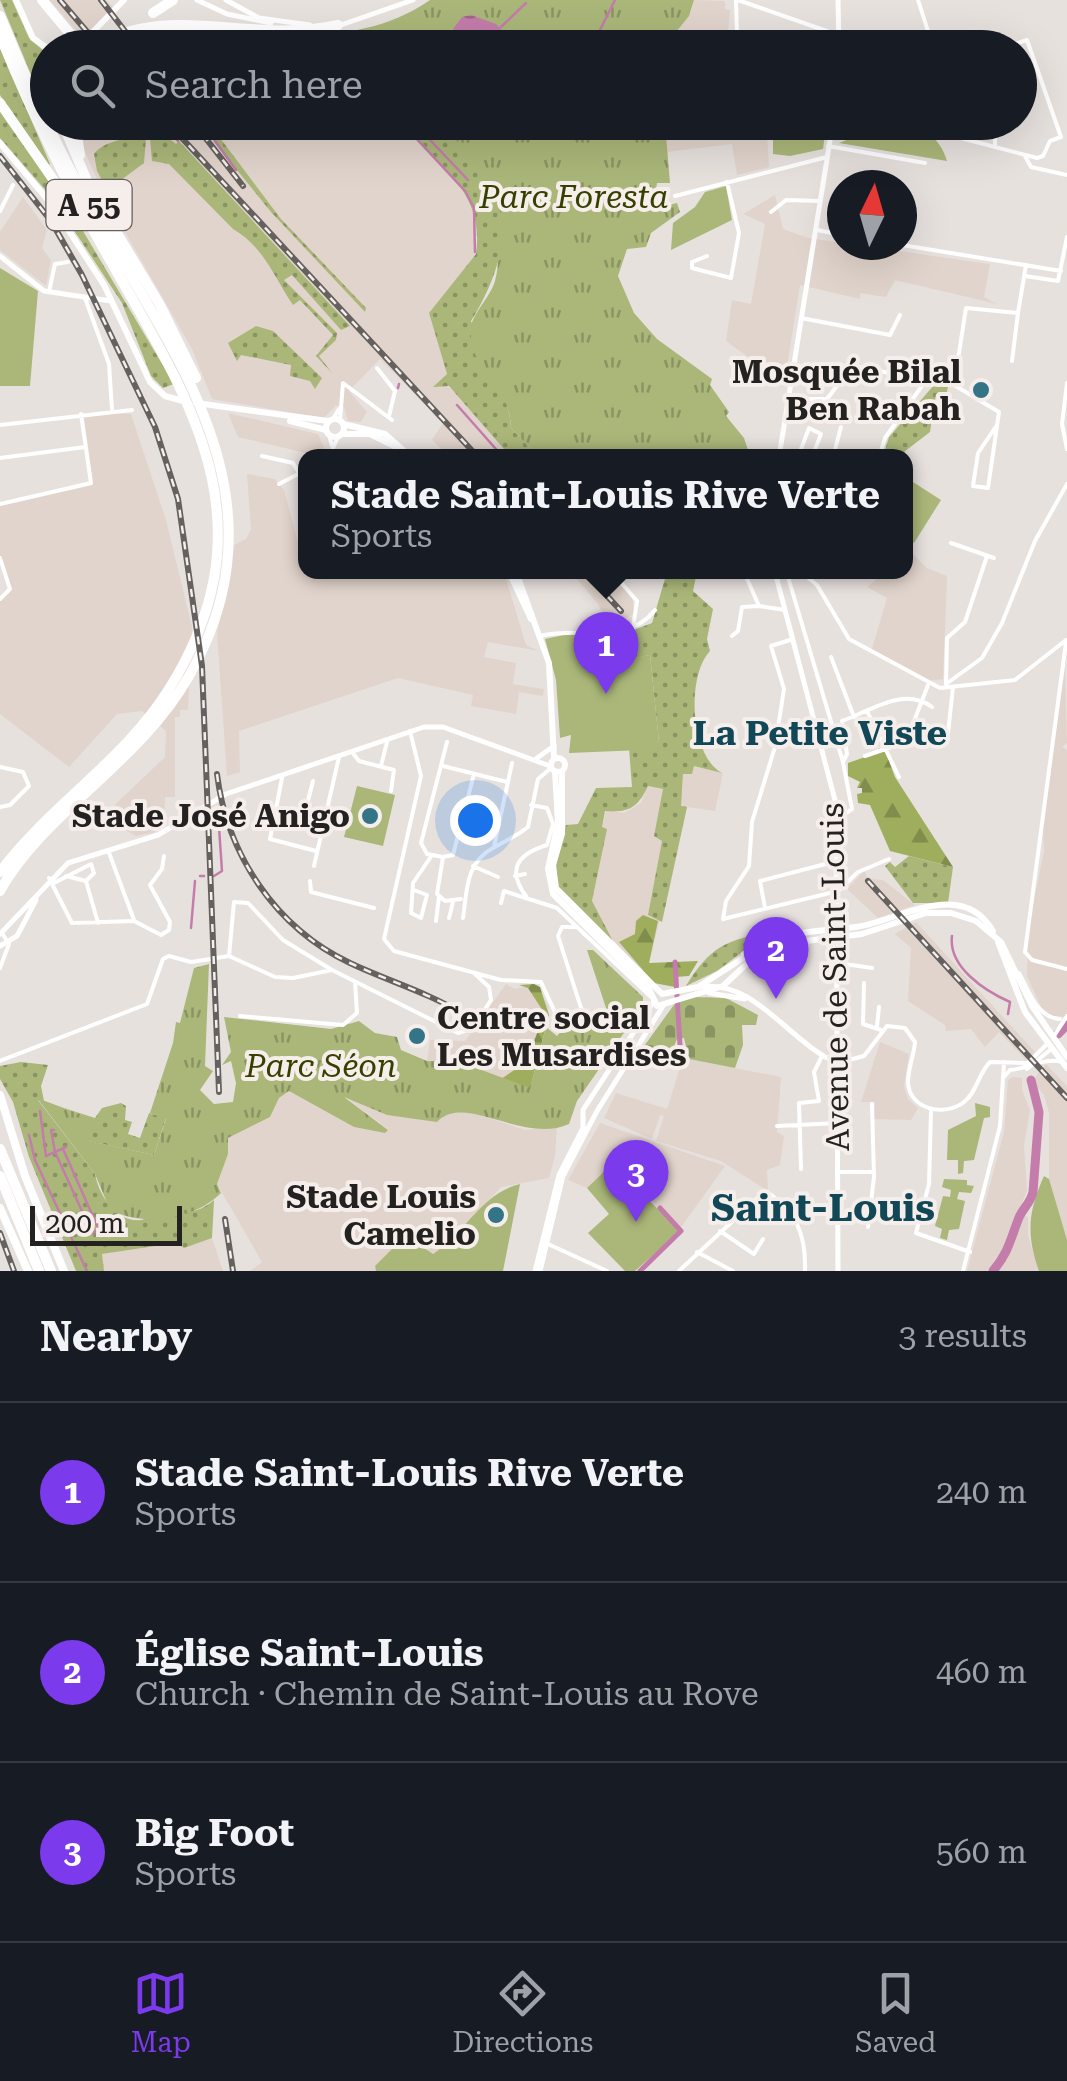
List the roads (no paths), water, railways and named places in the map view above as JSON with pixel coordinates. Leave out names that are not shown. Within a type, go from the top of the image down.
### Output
[{"type":"highway","points":[[42,0],[65,30]]},
{"type":"highway","points":[[117,30],[173,0]]},
{"type":"highway","points":[[148,15],[200,16],[285,30],[338,25]]},
{"type":"highway","name":"A 55","points":[[0,16],[30,81]]},
{"type":"highway","name":"A 55","points":[[0,35],[30,104]]},
{"type":"highway","points":[[2,105],[104,250]]},
{"type":"highway","name":"A 55","points":[[47,140],[104,250],[192,386],[221,534]]},
{"type":"highway","name":"A 55","points":[[0,891],[30,851],[139,738],[170,688],[194,641],[221,534],[224,481],[210,422],[57,140]]},
{"type":"highway","points":[[70,140],[110,224],[160,305],[192,386]]},
{"type":"highway","points":[[76,140],[110,224]]},
{"type":"highway","name":"A 55","points":[[0,872],[139,738]]},
{"type":"highway","points":[[0,1148],[57,1271]]},
{"type":"highway","points":[[0,1176],[40,1271]]},
{"type":"main road","points":[[16,0],[30,30]]},
{"type":"main road","points":[[97,30],[124,1]]},
{"type":"main road","points":[[0,144],[53,206],[111,300],[156,390],[174,399],[377,436],[398,449]]},
{"type":"main road","points":[[517,579],[553,685],[558,823],[548,869],[553,894],[660,1000]]},
{"type":"main road","points":[[555,765],[562,834],[553,865],[556,888],[660,1000]]},
{"type":"main road","points":[[727,967],[766,948],[862,934],[942,904],[964,908],[985,920],[1014,964],[1051,1045]]},
{"type":"main road","points":[[660,1000],[678,991],[698,988],[767,940],[892,920]]},
{"type":"main road","points":[[995,936],[1026,1012],[1065,1062]]},
{"type":"main road","points":[[660,1000],[709,993],[766,948]]},
{"type":"main road","points":[[647,982],[678,991]]},
{"type":"main road","points":[[0,1095],[57,1271]]},
{"type":"main road","points":[[0,1197],[8,1223]]},
{"type":"main road","points":[[0,1208],[28,1271]]},
{"type":"street","points":[[197,0],[245,19],[309,25],[338,25],[414,0]]},
{"type":"street","points":[[226,0],[259,18],[309,25]]},
{"type":"street","points":[[738,30],[736,0],[823,30]]},
{"type":"street","points":[[838,0],[838,30]]},
{"type":"street","points":[[918,0],[928,30]]},
{"type":"street","points":[[970,140],[1043,156],[1050,141],[1062,134],[1037,69]]},
{"type":"street","points":[[780,449],[829,140]]},
{"type":"street","points":[[995,140],[995,146]]},
{"type":"street","points":[[828,146],[925,163]]},
{"type":"street","points":[[1025,154],[1031,167],[1067,175]]},
{"type":"street","points":[[676,196],[827,157]]},
{"type":"street","points":[[707,256],[692,262],[692,268],[731,278],[738,234],[727,182]]},
{"type":"street","points":[[0,210],[13,185]]},
{"type":"street","points":[[771,212],[786,200],[820,201]]},
{"type":"street","points":[[815,230],[827,232]]},
{"type":"street","points":[[1025,276],[1054,281],[1061,272],[1067,236]]},
{"type":"street","points":[[917,247],[1061,272]]},
{"type":"street","points":[[0,256],[49,292],[111,300]]},
{"type":"street","points":[[49,292],[55,264],[68,262]]},
{"type":"street","points":[[1012,361],[1026,265]]},
{"type":"street","points":[[84,297],[108,364],[112,409]]},
{"type":"street","points":[[954,385],[966,308],[1018,314]]},
{"type":"street","points":[[801,318],[890,336],[900,315]]},
{"type":"street","points":[[788,399],[826,399],[852,366],[954,385],[999,412],[988,488],[973,486],[978,453],[997,425]]},
{"type":"street","points":[[331,449],[343,383],[391,418],[394,391],[377,368]]},
{"type":"street","points":[[882,449],[927,379]]},
{"type":"street","points":[[1067,383],[1062,424],[1067,449]]},
{"type":"street","points":[[0,425],[112,409],[132,410]]},
{"type":"street","points":[[0,504],[91,483],[80,414]]},
{"type":"street","points":[[835,449],[841,427]]},
{"type":"street","points":[[801,449],[809,428],[821,434],[815,449]]},
{"type":"street","points":[[0,458],[86,447]]},
{"type":"street","points":[[262,456],[292,463],[298,472]]},
{"type":"street","points":[[279,484],[298,474]]},
{"type":"street","points":[[948,684],[978,663],[995,636],[1034,541],[1067,484]]},
{"type":"street","points":[[951,542],[994,558]]},
{"type":"street","points":[[948,684],[947,638],[965,622],[987,556]]},
{"type":"street","points":[[0,558],[10,590],[0,598]]},
{"type":"street","points":[[618,579],[637,601],[633,628]]},
{"type":"street","points":[[747,579],[759,606]]},
{"type":"street","name":"Avenue de Saint-Louis","points":[[776,579],[838,819],[838,1271]]},
{"type":"street","points":[[788,579],[843,762],[852,809],[838,819]]},
{"type":"street","points":[[810,579],[849,639],[929,683],[954,688],[1015,680],[1066,639]]},
{"type":"street","points":[[732,636],[738,631],[742,608],[786,610]]},
{"type":"street","points":[[538,632],[624,632],[644,624],[655,610]]},
{"type":"street","points":[[793,639],[772,646],[784,689],[775,747],[752,822],[750,862],[726,901],[723,919],[838,891],[858,872],[889,859]]},
{"type":"street","points":[[1066,639],[1025,952],[1032,960],[1067,969]]},
{"type":"street","points":[[831,657],[854,717]]},
{"type":"street","points":[[864,756],[906,742],[929,683]]},
{"type":"street","points":[[948,742],[954,688]]},
{"type":"street","points":[[843,762],[846,754],[840,723],[895,699],[922,700],[932,707]]},
{"type":"street","points":[[867,711],[899,777]]},
{"type":"street","points":[[9,944],[1,934],[68,863],[158,835],[226,794],[282,778],[388,738],[443,727],[555,765]]},
{"type":"street","points":[[410,731],[421,776],[384,939],[394,950],[501,980],[541,982],[560,1023],[574,1026],[582,1011],[558,936],[562,927],[576,926]]},
{"type":"street","points":[[380,766],[388,738]]},
{"type":"street","points":[[536,758],[553,749],[556,740]]},
{"type":"street","points":[[447,742],[421,843],[424,852],[443,858],[453,854],[474,774]]},
{"type":"street","points":[[352,752],[359,761],[396,772],[391,791]]},
{"type":"street","points":[[314,866],[338,756]]},
{"type":"street","points":[[494,848],[512,763]]},
{"type":"street","points":[[463,918],[463,898],[474,864],[528,827],[538,779],[555,765]]},
{"type":"street","points":[[442,766],[506,782]]},
{"type":"street","points":[[0,767],[22,772],[29,786],[10,804],[0,807]]},
{"type":"street","points":[[282,778],[270,839],[317,852]]},
{"type":"street","points":[[304,816],[313,782]]},
{"type":"street","points":[[527,898],[515,876],[521,856],[547,845],[553,833],[548,808],[532,805]]},
{"type":"street","points":[[275,809],[325,820]]},
{"type":"street","points":[[108,850],[134,921]]},
{"type":"street","points":[[49,882],[72,924],[134,921],[157,934],[169,930],[170,922],[150,885],[162,869],[164,856]]},
{"type":"street","points":[[414,890],[427,896],[420,918],[411,914],[412,883],[432,856]]},
{"type":"street","points":[[436,921],[436,883],[443,858]]},
{"type":"street","points":[[765,908],[760,881],[838,862]]},
{"type":"street","points":[[0,946],[18,936],[49,882],[90,863],[94,873],[86,881]]},
{"type":"street","points":[[474,864],[498,877]]},
{"type":"street","points":[[515,876],[525,874]]},
{"type":"street","points":[[66,876],[86,881]]},
{"type":"street","points":[[86,881],[98,923]]},
{"type":"street","points":[[310,881],[312,892],[374,908]]},
{"type":"street","points":[[502,903],[504,891],[557,908],[660,1000]]},
{"type":"street","points":[[439,898],[452,902],[463,898]]},
{"type":"street","points":[[229,956],[234,902],[248,903],[291,946],[458,1034],[473,1028],[491,1000],[489,986],[471,971]]},
{"type":"street","points":[[450,918],[452,902]]},
{"type":"street","points":[[381,909],[388,911]]},
{"type":"street","points":[[0,968],[9,944]]},
{"type":"street","points":[[0,954],[5,959]]},
{"type":"street","points":[[0,1061],[144,1006],[150,1000],[163,960],[169,956],[190,962],[229,956],[275,977],[311,978],[332,970]]},
{"type":"street","points":[[838,963],[872,968]]},
{"type":"street","points":[[1014,964],[1040,1010],[1050,1019],[1060,1019]]},
{"type":"street","points":[[240,1016],[343,1025],[357,1013],[356,982]]},
{"type":"street","points":[[864,983],[863,1024],[879,1028],[896,1025],[911,1032],[915,1046],[910,1089],[930,1110],[929,1184],[916,1233],[921,1238],[970,1252]]},
{"type":"street","points":[[698,988],[722,986],[751,1000],[822,1056],[838,1063],[864,1056],[879,1028],[879,1007]]},
{"type":"street","points":[[709,993],[751,1000]]},
{"type":"street","points":[[537,1271],[559,1176],[582,1132],[586,1107],[624,1043],[660,1000]]},
{"type":"street","points":[[544,1243],[563,1176],[660,1000]]},
{"type":"street","points":[[1027,1069],[1051,1045],[1055,1030],[1067,1016]]},
{"type":"street","points":[[1047,1031],[1067,1016]]},
{"type":"street","points":[[624,1043],[627,1050],[636,1049]]},
{"type":"street","points":[[930,1110],[962,1104],[986,1065],[1028,1064],[1051,1045]]},
{"type":"street","points":[[801,1169],[799,1103],[819,1101],[814,1072],[822,1056]]},
{"type":"street","points":[[616,1058],[622,1058],[626,1064]]},
{"type":"street","points":[[1005,1076],[1050,1059],[1065,1062]]},
{"type":"street","points":[[963,1271],[1000,1126],[1004,1062]]},
{"type":"street","points":[[868,1227],[873,1172],[872,1104]]},
{"type":"street","points":[[586,1107],[596,1114]]},
{"type":"street","points":[[584,1116],[596,1114]]},
{"type":"street","points":[[777,1126],[838,1123]]},
{"type":"street","points":[[838,1172],[873,1172]]},
{"type":"street","points":[[679,1271],[766,1191],[782,1202],[804,1234],[806,1271]]},
{"type":"street","points":[[720,1231],[754,1254],[763,1239]]},
{"type":"street","points":[[544,1243],[607,1271]]},
{"type":"street","points":[[697,1252],[733,1271]]},
{"type":"water","points":[[471,15],[502,30],[453,30],[462,17]]},
{"type":"waterway","points":[[600,30],[615,0]]},
{"type":"waterway","points":[[501,27],[526,3]]},
{"type":"waterway","points":[[418,140],[465,191],[474,208],[475,252]]},
{"type":"waterway","points":[[430,140],[468,180]]},
{"type":"waterway","points":[[215,141],[236,170]]},
{"type":"waterway","points":[[398,388],[399,384]]},
{"type":"waterway","points":[[457,405],[496,449]]},
{"type":"waterway","points":[[214,876],[222,871],[219,827]]},
{"type":"waterway","points":[[191,928],[195,881]]},
{"type":"waterway","points":[[952,936],[952,947],[962,968],[1010,1002],[1008,1014]]},
{"type":"waterway","points":[[675,962],[680,1045]]},
{"type":"waterway","points":[[1058,1034],[1067,1025]]},
{"type":"waterway","points":[[993,1271],[1033,1192],[1039,1112],[1031,1080]]},
{"type":"waterway","points":[[40,1111],[46,1156],[66,1147]]},
{"type":"waterway","points":[[54,1130],[55,1152],[92,1233],[99,1230],[63,1149]]},
{"type":"waterway","points":[[29,1135],[35,1160],[87,1271]]},
{"type":"waterway","points":[[640,1271],[681,1231],[660,1208]]},
{"type":"railway","points":[[60,0],[86,30]]},
{"type":"railway","points":[[101,0],[124,30]]},
{"type":"railway","points":[[184,140],[471,449]]},
{"type":"railway","points":[[207,140],[243,186]]},
{"type":"railway","points":[[0,156],[51,221],[82,275],[155,427],[178,499],[202,666],[219,1092]]},
{"type":"railway","points":[[591,579],[621,611]]},
{"type":"railway","points":[[217,774],[232,833],[244,860],[278,909],[299,930],[350,963],[463,1014]]},
{"type":"railway","points":[[868,881],[1067,1098]]},
{"type":"railway","points":[[225,1219],[233,1271]]},
{"type":"railway","points":[[0,1233],[14,1271]]},
{"type":"place","name":"Mosquée Bilal Ben Rabah","points":[[981,390]]},
{"type":"place","name":"Stade Saint-Louis Rive Verte","points":[[606,694]]},
{"type":"place","name":"Stade José Anigo","points":[[370,816]]},
{"type":"place","name":"Église Saint-Louis","points":[[776,999]]},
{"type":"place","name":"Centre social Les Musardises","points":[[417,1036]]},
{"type":"place","name":"Stade Louis Camelio","points":[[496,1215]]},
{"type":"place","name":"Big Foot","points":[[636,1222]]},
{"type":"district","name":"La Petite Viste","points":[[820,733]]},
{"type":"district","name":"Saint-Louis","points":[[823,1208]]},
{"type":"park label","name":"Parc Foresta","points":[[574,197]]},
{"type":"park label","name":"Parc Séon","points":[[321,1066]]}]
